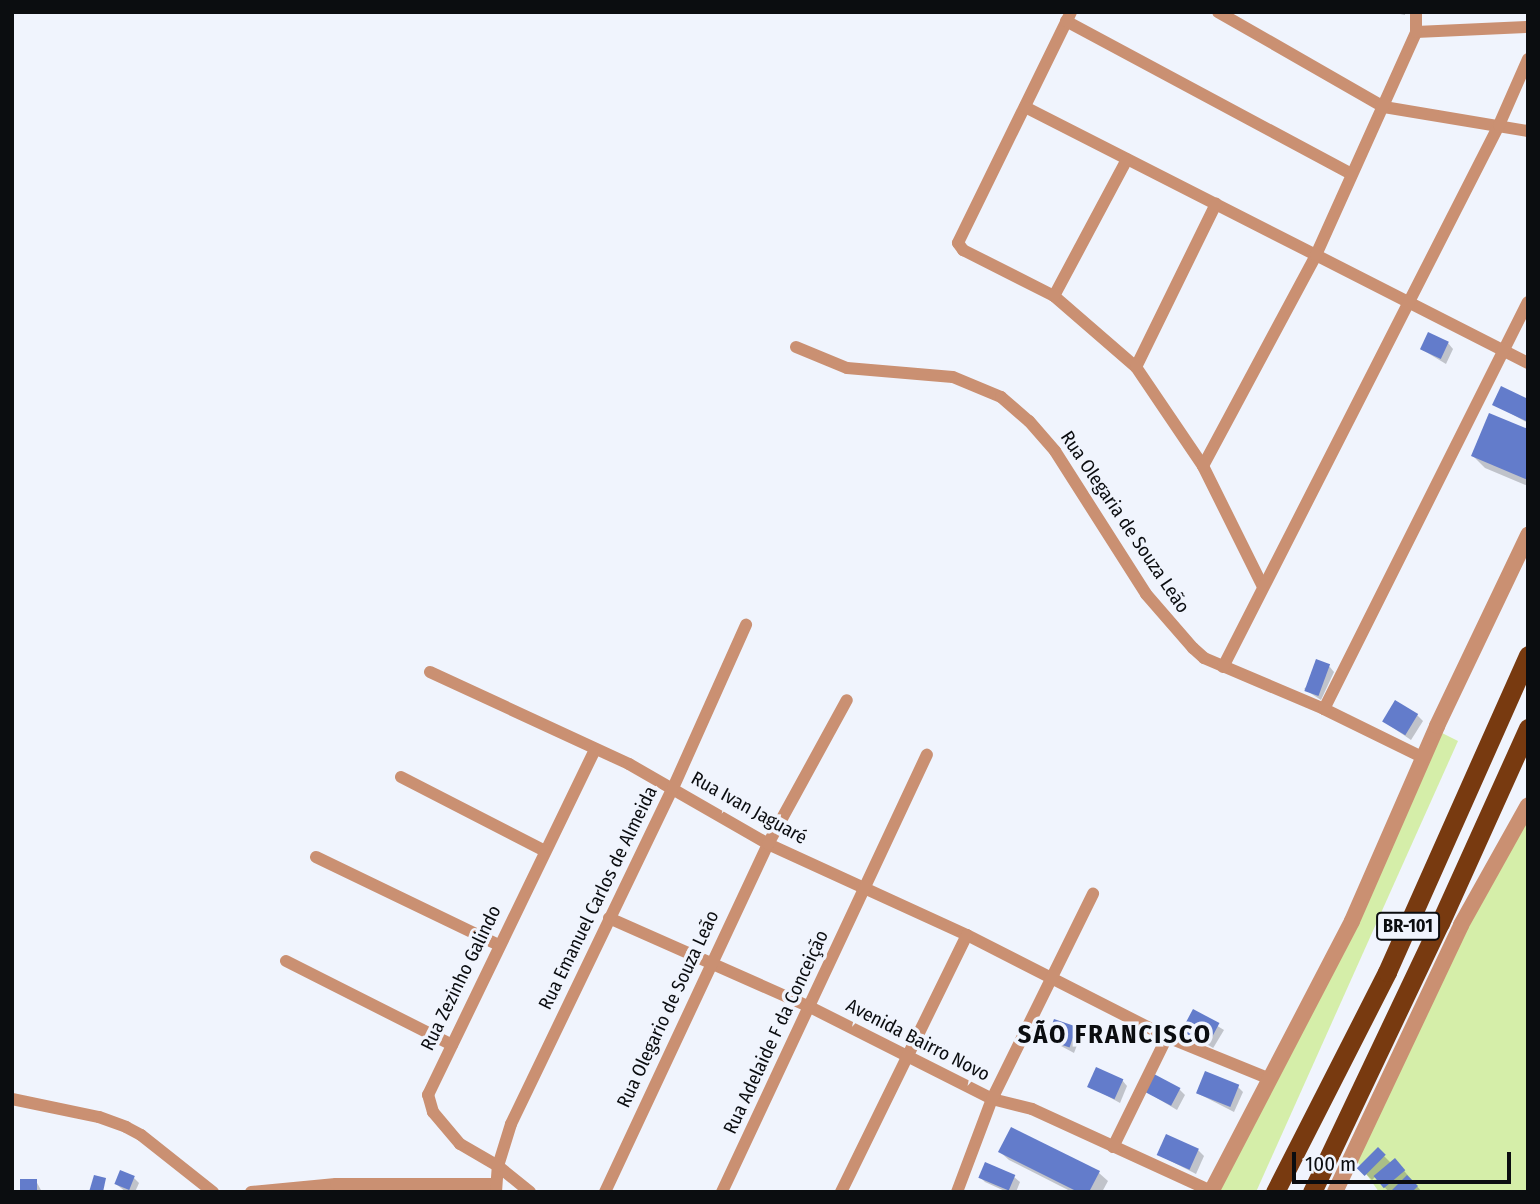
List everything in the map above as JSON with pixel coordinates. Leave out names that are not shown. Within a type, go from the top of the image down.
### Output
[{"type":"highway","name":"BR-101","points":[[1275,1192],[1387,972],[1528,655]]},
{"type":"highway","name":"BR-101","points":[[1312,1192],[1440,923],[1528,728]]},
{"type":"street","points":[[1218,12],[1384,107],[1528,131]]},
{"type":"street","points":[[1203,466],[1316,255],[1350,173],[1384,107],[1416,32],[1416,12]]},
{"type":"street","points":[[1263,587],[1203,466],[1136,367],[1054,296],[963,250],[958,243],[960,233],[1068,17],[1350,173]]},
{"type":"street","points":[[1416,32],[1528,27]]},
{"type":"street","points":[[1223,667],[1499,125],[1528,60]]},
{"type":"street","points":[[1025,107],[1528,363]]},
{"type":"street","points":[[1054,296],[1127,159]]},
{"type":"street","points":[[1136,367],[1216,204]]},
{"type":"street","points":[[1324,709],[1528,302]]},
{"type":"street","name":"Rua Olegaria de Souza Leão","points":[[796,347],[847,368],[953,377],[1001,397],[1029,421],[1055,452],[1140,584],[1177,634],[1204,658],[1324,709],[1424,758]]},
{"type":"street","points":[[1211,1191],[1352,921],[1424,758],[1528,535]]},
{"type":"street","name":"Rua Emanuel Carlos de Almeida","points":[[496,1188],[498,1166],[511,1124],[673,788],[747,625]]},
{"type":"street","name":"Rua Ivan Jaguaré","points":[[430,672],[673,788],[768,844],[967,935],[1049,980],[1167,1037],[1270,1079]]},
{"type":"street","name":"Rua Olegario de Souza Leão","points":[[605,1192],[709,965],[768,844],[847,701]]},
{"type":"street","name":"Rua Zezinho Galindo","points":[[530,1192],[498,1166],[460,1144],[429,1103],[430,1087],[594,748]]},
{"type":"street","name":"Rua Adelaide F da Conceição","points":[[722,1192],[927,755]]},
{"type":"street","points":[[401,777],[543,850]]},
{"type":"street","points":[[1335,1192],[1461,925],[1528,805]]},
{"type":"street","points":[[316,857],[499,944]]},
{"type":"street","points":[[957,1192],[992,1100],[1093,894]]},
{"type":"street","name":"Avenida Bairro Novo","points":[[609,918],[709,965],[810,1007],[992,1100],[1032,1109],[1211,1191]]},
{"type":"street","points":[[841,1192],[910,1057],[967,935]]},
{"type":"street","points":[[286,961],[452,1045]]},
{"type":"street","points":[[1113,1147],[1167,1037]]},
{"type":"street","points":[[12,1099],[99,1117],[127,1127],[213,1192]]},
{"type":"street","points":[[251,1192],[336,1184],[496,1188]]},
{"type":"green space","points":[[1438,731],[1458,741],[1256,1192],[1215,1192]]},
{"type":"green space","points":[[1528,817],[1528,1192],[1379,1192],[1357,1161],[1476,901]]},
{"type":"building","points":[[1428,332],[1449,342],[1441,359],[1420,349]]},
{"type":"building","points":[[1501,386],[1528,399],[1526,421],[1492,405]]},
{"type":"building","points":[[1489,413],[1528,429],[1528,480],[1471,456]]},
{"type":"building","points":[[1316,659],[1330,664],[1318,696],[1304,691]]},
{"type":"building","points":[[1395,700],[1418,714],[1405,735],[1382,721]]},
{"type":"building","points":[[1193,1009],[1219,1023],[1208,1045],[1181,1031]]},
{"type":"building","points":[[1054,1019],[1077,1027],[1070,1048],[1047,1040]]},
{"type":"building","points":[[1096,1067],[1123,1079],[1114,1099],[1087,1087]]},
{"type":"building","points":[[1205,1071],[1239,1085],[1230,1107],[1196,1093]]},
{"type":"building","points":[[1154,1074],[1180,1088],[1171,1106],[1145,1092]]},
{"type":"building","points":[[1011,1127],[1100,1171],[1089,1192],[1078,1192],[998,1152]]},
{"type":"building","points":[[1166,1134],[1199,1149],[1190,1170],[1157,1155]]},
{"type":"building","points":[[1378,1147],[1386,1155],[1365,1176],[1357,1168]]},
{"type":"building","points":[[1395,1158],[1405,1170],[1384,1188],[1374,1176]]},
{"type":"building","points":[[985,1162],[1015,1175],[1009,1191],[978,1178]]},
{"type":"building","points":[[120,1170],[135,1176],[129,1190],[114,1184]]},
{"type":"building","points":[[94,1175],[106,1178],[103,1192],[89,1192]]},
{"type":"building","points":[[1407,1175],[1418,1186],[1412,1192],[1390,1192]]},
{"type":"building","points":[[20,1179],[37,1179],[37,1192],[20,1192]]},
{"type":"district","name":"SÃO FRANCISCO","points":[[1115,1035]]}]
